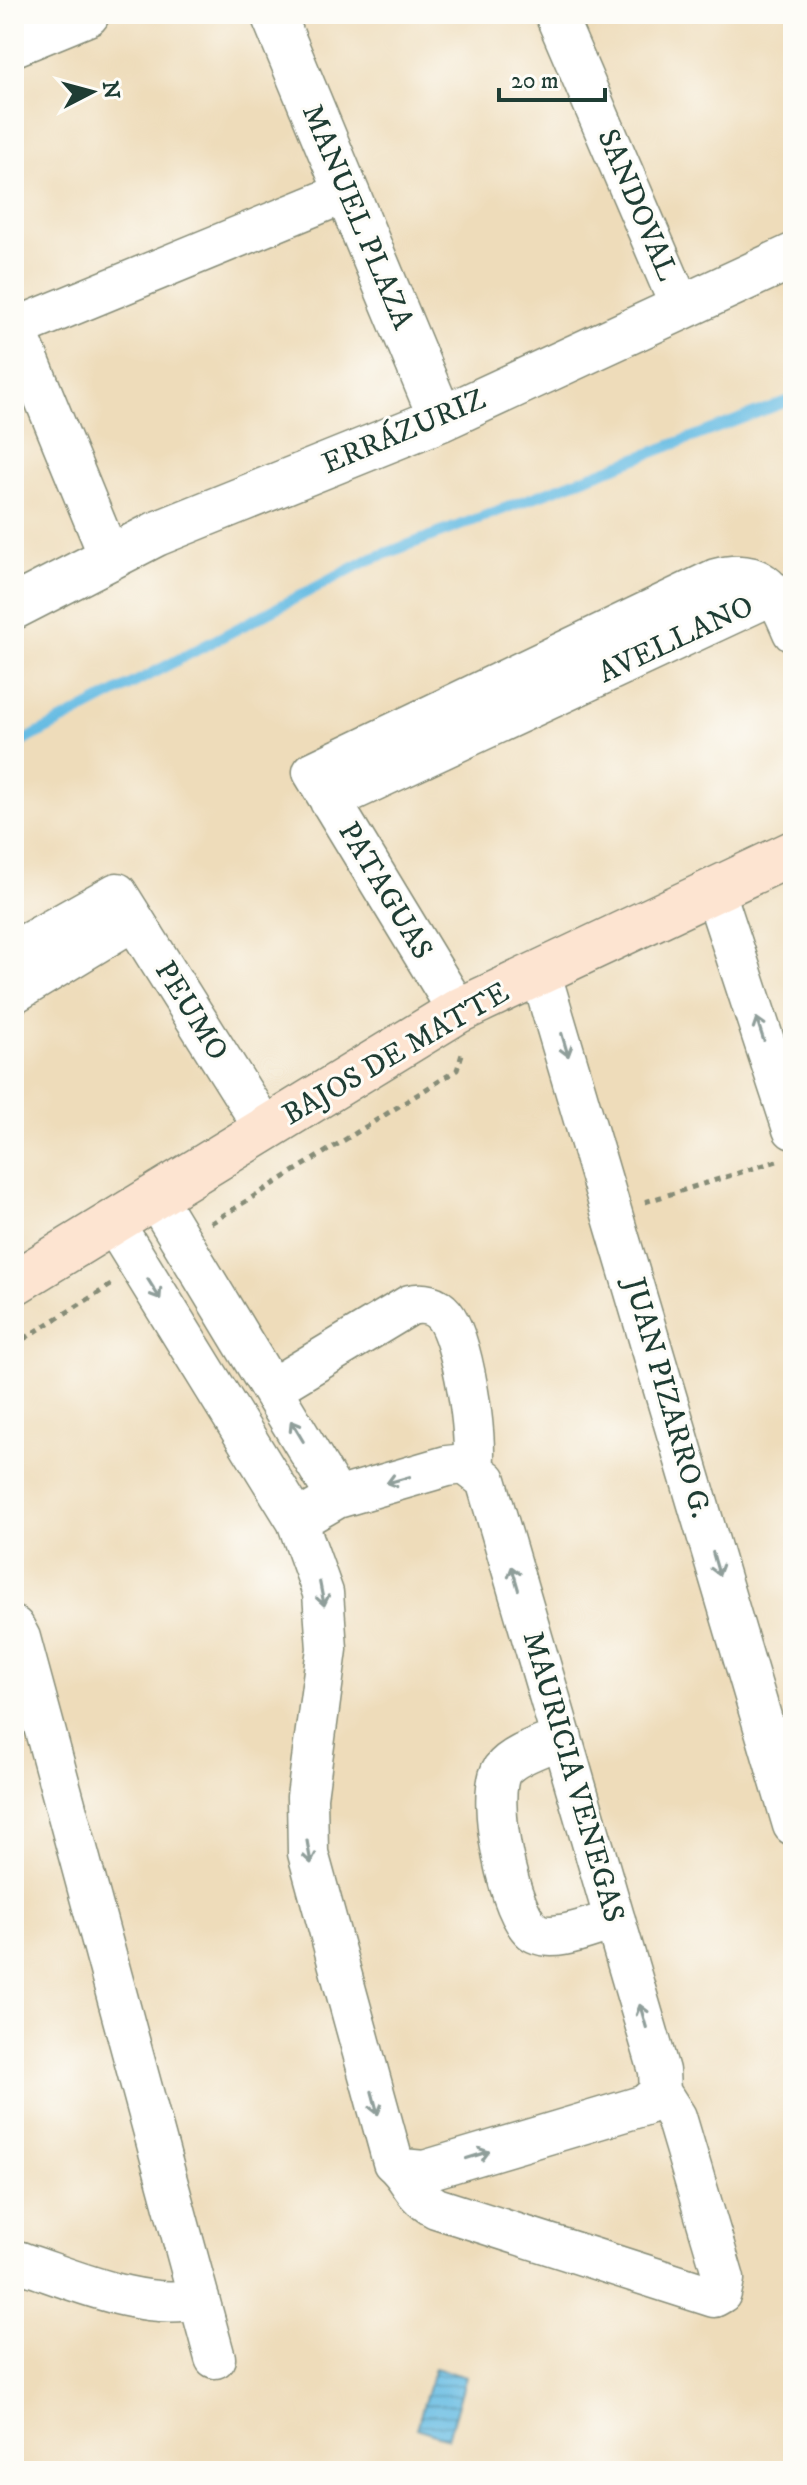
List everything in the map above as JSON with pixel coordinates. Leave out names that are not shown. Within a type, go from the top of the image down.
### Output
[{"type":"main road","name":"BAJOS DE MATTE","points":[[14,1283],[265,1129],[462,1026],[540,971],[793,853]]},
{"type":"street","points":[[14,44],[87,14]]},
{"type":"street","name":"MANUEL PLAZA","points":[[273,14],[441,419]]},
{"type":"street","name":"SANDOVAL","points":[[555,14],[681,308]]},
{"type":"street","points":[[109,556],[15,326],[347,192]]},
{"type":"street","name":"ERRÁZURIZ","points":[[14,607],[109,556],[441,419],[793,256]]},
{"type":"street","name":"AVELLANO","points":[[321,786],[692,588],[728,576],[740,576],[765,584],[776,593],[793,632]]},
{"type":"street","name":"PATAGUAS","points":[[321,786],[462,1026]]},
{"type":"street","points":[[714,889],[786,1145]]},
{"type":"street","points":[[14,951],[125,907]]},
{"type":"street","points":[[14,993],[125,907]]},
{"type":"street","name":"PEUMO","points":[[125,907],[265,1129]]},
{"type":"street","name":"JUAN PIZARRO G.","points":[[540,971],[793,1825]]},
{"type":"street","points":[[155,1197],[337,1498]]},
{"type":"street","points":[[113,1222],[297,1521],[323,1593],[327,1649],[307,1797],[308,1853],[388,2151],[402,2169],[424,2171],[645,2105],[660,2092]]},
{"type":"street","points":[[271,1389],[402,1309],[427,1304],[443,1313],[452,1330],[475,1427],[473,1467],[447,1466],[337,1498],[297,1521]]},
{"type":"street","name":"MAURICIA VENEGAS","points":[[402,2169],[413,2191],[436,2208],[714,2297],[725,2287],[676,2117],[660,2092],[659,2071],[489,1488],[473,1467]]},
{"type":"street","points":[[16,1636],[215,2358]]},
{"type":"street","points":[[562,1738],[511,1761],[498,1778],[498,1824],[508,1875],[522,1918],[535,1932],[555,1935],[615,1920]]},
{"type":"street","points":[[14,2260],[156,2303],[199,2298]]},
{"type":"path","points":[[182,1241],[457,1070],[462,1026]]},
{"type":"path","points":[[613,1212],[786,1145]]},
{"type":"path","points":[[14,1345],[141,1267]]},
{"type":"water","points":[[435,2368],[466,2377],[448,2438],[416,2428]]},
{"type":"waterway","points":[[14,746],[366,561],[793,399]]}]
